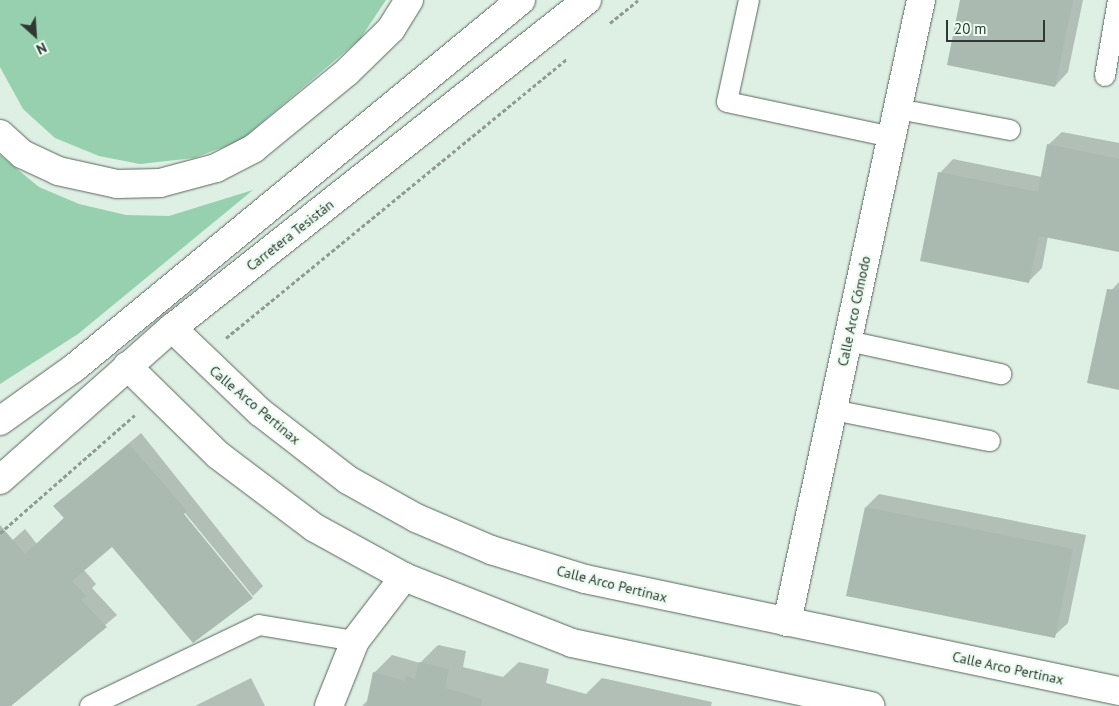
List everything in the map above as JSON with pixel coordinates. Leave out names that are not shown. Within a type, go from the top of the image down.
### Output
[{"type":"main road","points":[[0,134],[22,154],[58,172],[117,184],[160,183],[216,168],[253,149],[347,72],[391,29],[408,0]]},
{"type":"main road","points":[[0,421],[74,368],[520,0]]},
{"type":"main road","name":"Carretera Tesistán","points":[[0,480],[172,328],[587,0]]},
{"type":"main road","name":"Calle Arco Cómodo","points":[[787,622],[921,0]]},
{"type":"main road","name":"Calle Arco Pertinax","points":[[172,328],[201,359],[260,412],[348,480],[416,518],[491,550],[585,579],[1119,690]]},
{"type":"main road","points":[[127,366],[156,397],[218,455],[315,528],[404,577],[572,643],[870,706]]},
{"type":"main road","points":[[329,706],[355,641],[404,577]]},
{"type":"lane","points":[[749,0],[727,102],[892,136]]},
{"type":"lane","points":[[1105,76],[1118,0]]},
{"type":"lane","points":[[898,109],[1010,130]]},
{"type":"lane","points":[[848,341],[1002,374]]},
{"type":"lane","points":[[833,410],[990,441]]},
{"type":"lane","points":[[90,706],[259,625],[355,641]]},
{"type":"path","points":[[608,25],[638,0]]},
{"type":"path","points":[[201,359],[569,57]]},
{"type":"path","points":[[0,533],[156,397]]},
{"type":"green space","points":[[0,0],[386,0],[360,39],[240,141],[194,158],[140,164],[99,156],[55,138],[23,109],[0,67]]},
{"type":"green space","points":[[0,155],[39,187],[79,204],[126,215],[169,216],[253,190],[78,334],[0,384]]},
{"type":"building","points":[[960,0],[1073,0],[1055,87],[947,65]]},
{"type":"building","points":[[1047,144],[1119,159],[1119,252],[1039,236],[1029,283],[920,261],[938,172],[1038,192]]},
{"type":"building","points":[[1107,289],[1119,290],[1119,390],[1087,383]]},
{"type":"building","points":[[129,444],[187,511],[184,514],[253,598],[193,643],[112,547],[72,581],[86,596],[81,600],[107,627],[11,706],[0,706],[0,525],[25,554],[64,518],[53,506]]},
{"type":"building","points":[[865,507],[1073,549],[1055,638],[846,596]]},
{"type":"building","points":[[419,662],[449,669],[445,688],[482,699],[481,706],[366,706],[373,672],[405,681],[406,676],[415,679]]}]
